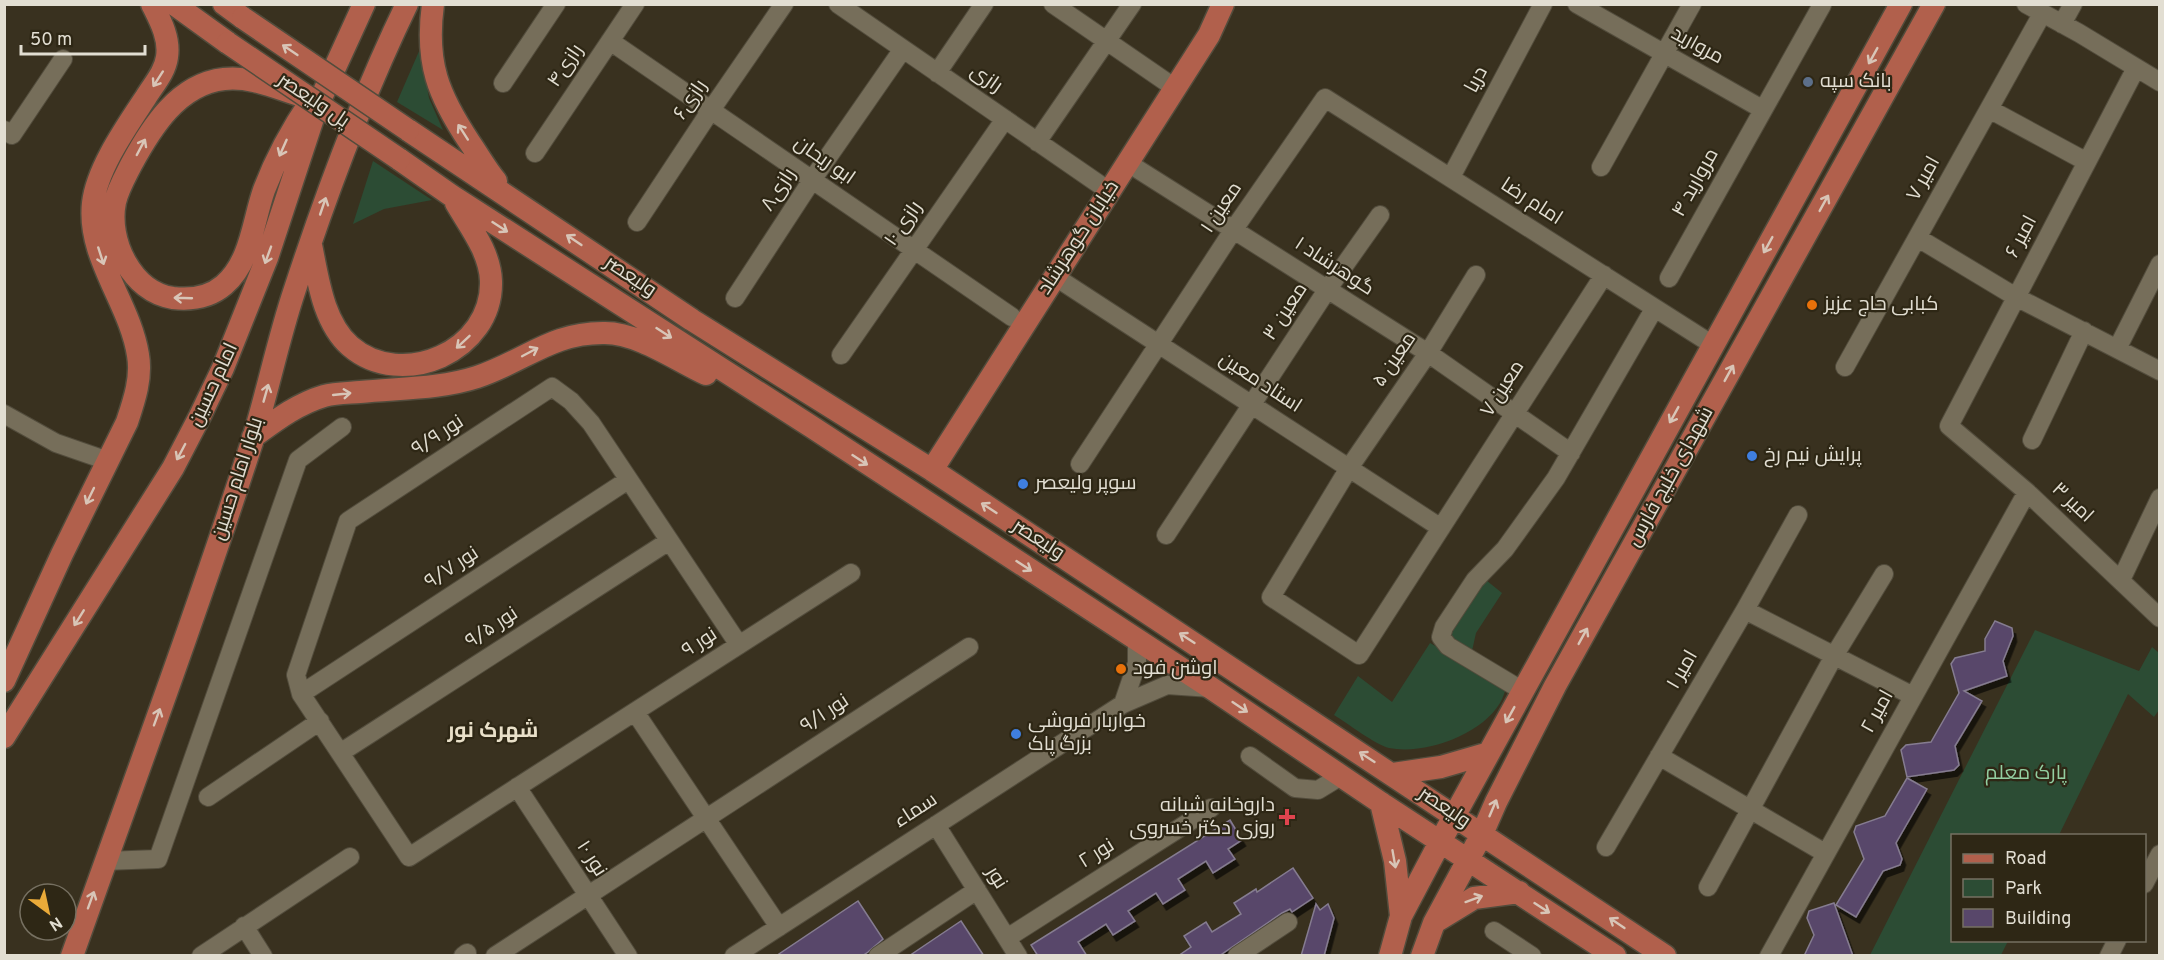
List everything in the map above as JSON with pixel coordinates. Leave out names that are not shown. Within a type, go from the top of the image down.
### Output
[{"type":"main road","points":[[4,681],[127,422],[134,401],[139,377],[139,356],[133,333],[104,263],[92,222],[95,191],[110,156],[164,69],[168,45],[161,22],[152,4]]},
{"type":"main road","name":"پل ولیعصر","points":[[174,4],[399,159]]},
{"type":"main road","name":"پل ولیعصر","points":[[224,4],[408,130]]},
{"type":"main road","name":"امام حسین","points":[[4,737],[173,468],[200,416],[227,358],[267,258],[316,109],[364,4]]},
{"type":"main road","name":"بلوار امام حسین","points":[[72,956],[253,437],[310,243],[345,146],[388,43],[407,4]]},
{"type":"main road","points":[[433,4],[429,39],[439,90],[486,169],[509,196]]},
{"type":"main road","name":"خیابان گوهرشاد","points":[[932,470],[1209,35],[1223,4]]},
{"type":"main road","name":"شهدای خلیج فارس","points":[[1390,956],[1401,916],[1455,814],[1901,4]]},
{"type":"main road","name":"شهدای خلیج فارس","points":[[1422,956],[1434,923],[1482,834],[1496,801],[1555,686],[1934,4]]},
{"type":"main road","points":[[308,98],[242,78],[223,79],[207,82],[191,90],[155,122],[121,186],[115,204],[118,242],[131,272],[142,284],[164,296],[178,298],[203,296],[225,285],[242,261],[265,190],[285,142],[336,63]]},
{"type":"main road","name":"ولیعصر","points":[[408,130],[692,320],[932,470],[1455,814],[1665,956]]},
{"type":"main road","name":"ولیعصر","points":[[399,159],[452,196],[812,427],[1211,688],[1468,861],[1615,956]]},
{"type":"main road","points":[[310,243],[321,292],[329,315],[334,326],[351,346],[371,359],[389,364],[406,367],[425,364],[457,348],[482,321],[489,298],[491,281],[480,243],[452,196]]},
{"type":"main road","points":[[253,437],[287,412],[327,395],[454,383],[488,372],[558,340],[591,333],[628,336],[812,427]]},
{"type":"main road","points":[[1393,774],[1441,768],[1489,753]]},
{"type":"main road","points":[[1381,803],[1395,861],[1401,916]]},
{"type":"main road","points":[[1434,923],[1474,898],[1519,892]]},
{"type":"street","points":[[503,83],[556,4]]},
{"type":"street","name":"رازی۴","points":[[535,153],[635,4]]},
{"type":"street","name":"رازی۶","points":[[637,222],[784,4]]},
{"type":"street","name":"رازی","points":[[838,4],[1109,191]]},
{"type":"street","points":[[937,73],[984,4]]},
{"type":"street","points":[[1053,4],[1175,88]]},
{"type":"street","points":[[1037,142],[1132,4]]},
{"type":"street","name":"دریا","points":[[1451,177],[1543,4]]},
{"type":"street","name":"مروارید","points":[[1577,4],[1762,109]]},
{"type":"street","points":[[1601,166],[1692,4]]},
{"type":"street","points":[[2026,4],[2160,82]]},
{"type":"street","points":[[2062,24],[2073,4]]},
{"type":"street","name":"مروارید ۴","points":[[1669,278],[1822,5]]},
{"type":"street","name":"امیر ۷","points":[[1845,367],[2042,14]]},
{"type":"street","name":"ابو ریحان","points":[[610,41],[1012,317]]},
{"type":"street","name":"رازی۸","points":[[735,298],[812,180],[903,50]]},
{"type":"street","points":[[4,130],[12,135],[63,59]]},
{"type":"street","name":"امیر ۶","points":[[1949,426],[2136,68]]},
{"type":"street","name":"امام رضا","points":[[1325,98],[1713,345]]},
{"type":"street","name":"معین ۱","points":[[1080,464],[1234,229],[1325,98]]},
{"type":"street","points":[[1989,109],[2087,162]]},
{"type":"street","name":"رازی ۱۰","points":[[841,355],[1005,119]]},
{"type":"street","name":"گوهرشاد ۱","points":[[1128,162],[1428,353],[1571,453]]},
{"type":"street","name":"معین ۳","points":[[1166,535],[1327,290],[1380,215]]},
{"type":"street","points":[[1918,237],[2016,297],[2160,370]]},
{"type":"street","points":[[2117,349],[2160,264]]},
{"type":"street","name":"معین ۵","points":[[1359,655],[1271,597],[1349,468],[1428,353],[1476,275]]},
{"type":"street","name":"معین ۷","points":[[1359,655],[1604,275]]},
{"type":"street","name":"استاد معین","points":[[1054,276],[1441,528]]},
{"type":"street","points":[[1523,691],[1448,646],[1441,637],[1444,627],[1475,580],[1505,549],[1538,505],[1571,453],[1654,309]]},
{"type":"street","points":[[2032,440],[2084,331]]},
{"type":"street","name":"نور ۹","points":[[340,753],[409,857],[739,645],[591,423],[571,401],[552,387]]},
{"type":"street","name":"نور ۹/۹","points":[[302,694],[296,675],[348,521],[552,387]]},
{"type":"street","points":[[4,414],[56,443],[108,461]]},
{"type":"street","name":"امیر ۳","points":[[1949,426],[2027,492],[2160,618]]},
{"type":"street","points":[[105,861],[158,859],[298,460],[342,427]]},
{"type":"street","name":"نور ۹/۷","points":[[302,694],[628,480]]},
{"type":"street","name":"امیر ۲","points":[[1769,956],[2027,492]]},
{"type":"street","points":[[2121,580],[2160,498]]},
{"type":"street","name":"امیر ۱","points":[[1606,847],[1798,515]]},
{"type":"street","name":"نور ۹/۵","points":[[340,753],[669,542]]},
{"type":"street","points":[[739,645],[851,573]]},
{"type":"street","points":[[1708,887],[1834,656],[1884,574]]},
{"type":"street","points":[[1745,610],[1913,696]]},
{"type":"street","points":[[1123,704],[1137,663],[1137,640]]},
{"type":"street","name":"نور ۹/۱","points":[[495,956],[969,647]]},
{"type":"street","name":"سماء","points":[[734,956],[1123,704],[1167,685],[1211,688]]},
{"type":"street","points":[[302,694],[340,753]]},
{"type":"street","points":[[635,712],[779,927]]},
{"type":"street","points":[[208,797],[320,721]]},
{"type":"street","points":[[1250,756],[1295,788],[1318,790],[1341,776]]},
{"type":"street","points":[[1659,756],[1826,853]]},
{"type":"street","name":"نور ۱۰","points":[[517,787],[628,956]]},
{"type":"street","name":"نور ۲","points":[[1007,938],[1210,808]]},
{"type":"street","name":"نور","points":[[936,825],[1018,956]]},
{"type":"street","points":[[2146,882],[2160,854]]},
{"type":"street","points":[[201,956],[350,857]]},
{"type":"street","points":[[878,956],[977,890]]},
{"type":"street","points":[[1237,956],[1288,922]]},
{"type":"street","points":[[244,926],[263,956]]},
{"type":"street","points":[[1494,931],[1532,956]]},
{"type":"street","points":[[2109,956],[2116,942]]},
{"type":"green space","points":[[420,49],[429,98],[443,130],[397,102]]},
{"type":"green space","points":[[373,161],[432,200],[384,209],[353,224]]},
{"type":"green space","points":[[1481,576],[1502,593],[1476,633],[1472,651],[1446,633]]},
{"type":"green space","name":"پارک معلم","points":[[2035,630],[2139,671],[2152,647],[2159,653],[2159,710],[2154,717],[2128,694],[2059,834],[1951,834],[1951,942],[2008,942],[2001,955],[1870,955]]},
{"type":"green space","points":[[1430,643],[1507,686],[1500,703],[1480,725],[1451,740],[1435,745],[1403,749],[1383,746],[1334,715],[1358,676],[1392,702]]},
{"type":"building","points":[[1995,621],[2012,628],[2013,636],[2003,661],[2007,676],[1964,691],[1982,701],[1955,746],[1959,765],[1954,770],[1907,777],[1901,750],[1906,745],[1931,742],[1959,693],[1951,664],[1955,658],[1985,651],[1985,639]]},
{"type":"building","points":[[1907,778],[1927,789],[1896,843],[1902,859],[1900,865],[1883,871],[1856,917],[1836,905],[1864,859],[1854,832],[1856,826],[1885,816]]},
{"type":"building","points":[[1230,820],[1242,840],[1228,849],[1235,859],[1213,873],[1206,861],[1178,879],[1185,890],[1163,904],[1156,893],[1128,911],[1135,921],[1113,935],[1106,924],[1078,942],[1087,956],[1038,956],[1031,945]]},
{"type":"building","points":[[1293,868],[1313,898],[1292,912],[1290,909],[1282,913],[1219,956],[1178,956],[1191,947],[1184,936],[1206,922],[1212,932],[1241,914],[1234,903],[1256,889],[1257,892]]},
{"type":"building","points":[[858,901],[883,939],[868,952],[862,956],[776,956]]},
{"type":"building","points":[[1834,903],[1853,956],[1804,956],[1814,935],[1807,918],[1809,911]]},
{"type":"building","points":[[1316,904],[1320,910],[1328,904],[1334,918],[1324,956],[1301,956]]},
{"type":"building","points":[[961,921],[984,956],[909,956],[940,935]]},
{"type":"place","name":"بانک سپه","points":[[1808,82]]},
{"type":"place","name":"کبابی حاج عزیز","points":[[1812,305]]},
{"type":"place","name":"پرایش نیم رخ","points":[[1752,456]]},
{"type":"place","name":"سوپر ولیعصر","points":[[1023,484]]},
{"type":"place","name":"اوشن فود","points":[[1121,669]]},
{"type":"place","name":"خواربار فروشی بزرگ پاک","points":[[1016,734]]},
{"type":"place","name":"داروخانه شبانه روزی دکتر خسروی","points":[[1287,817]]},
{"type":"district","name":"شهرک نور","points":[[493,731]]}]
